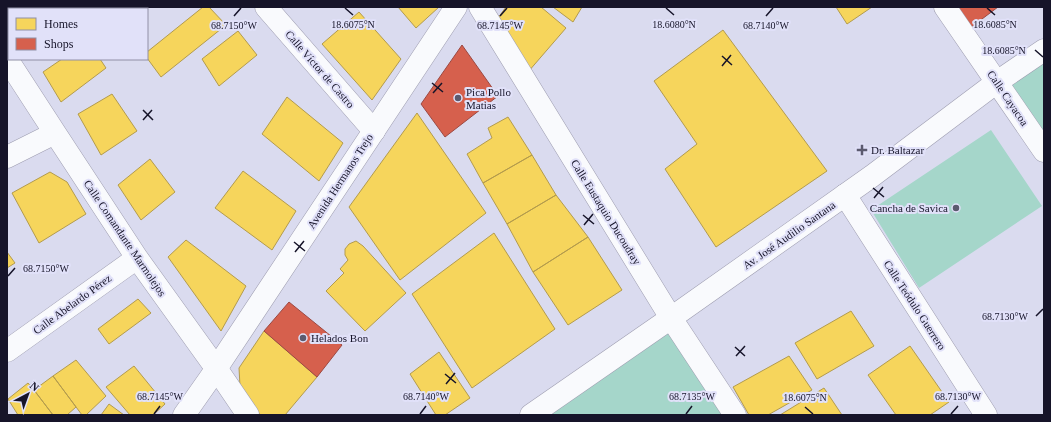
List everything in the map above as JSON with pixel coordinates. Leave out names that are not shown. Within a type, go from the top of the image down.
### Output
[{"type":"street","name":"Calle Víctor de Castro","points":[[266,7],[374,130]]},
{"type":"street","name":"Avenida Hermanos Trejo","points":[[184,415],[456,7]]},
{"type":"street","name":"Calle Eustaquio Ducoudray","points":[[480,7],[671,318],[736,415]]},
{"type":"street","name":"Calle Cayacoa","points":[[945,7],[1044,150]]},
{"type":"street","name":"Av. José Audilio Santana","points":[[531,415],[872,176],[997,82],[1044,50]]},
{"type":"street","name":"Calle Comandante Marmolejos","points":[[7,59],[137,258],[248,415]]},
{"type":"street","points":[[7,157],[55,133]]},
{"type":"street","name":"Calle Teódulo Guerrero","points":[[845,195],[986,415]]},
{"type":"street","name":"Calle Abelardo Pérez","points":[[7,351],[137,258]]},
{"type":"green space","points":[[1044,50],[1044,151],[997,82]]},
{"type":"green space","name":"Cancha de Savica","points":[[991,130],[1042,206],[919,288],[871,210]]},
{"type":"green space","points":[[671,318],[735,415],[531,415]]},
{"type":"building: Homes","points":[[111,7],[146,8],[112,8]]},
{"type":"building: Homes","points":[[203,7],[209,7],[226,25],[161,77],[148,59],[148,51]]},
{"type":"building: Homes","points":[[398,7],[439,7],[416,28]]},
{"type":"building: Homes","points":[[506,7],[541,7],[566,28],[528,72],[498,18]]},
{"type":"building: Homes","points":[[553,7],[582,7],[573,22]]},
{"type":"building: Homes","points":[[836,7],[872,7],[847,24]]},
{"type":"building: Homes","points":[[359,12],[401,59],[372,100],[322,44]]},
{"type":"building: Homes","points":[[723,30],[827,171],[716,247],[665,169],[697,144],[654,81]]},
{"type":"building: Homes","points":[[238,31],[257,55],[219,86],[202,59]]},
{"type":"building: Homes","points":[[61,60],[101,60],[106,68],[61,102],[43,72]]},
{"type":"building: Homes","points":[[112,94],[137,131],[101,155],[78,114]]},
{"type":"building: Homes","points":[[287,97],[343,143],[319,181],[262,134]]},
{"type":"building: Homes","points":[[417,113],[486,213],[400,280],[349,207]]},
{"type":"building: Homes","points":[[508,117],[532,155],[483,183],[467,154],[492,138],[488,128]]},
{"type":"building: Homes","points":[[532,155],[556,195],[507,224],[483,183]]},
{"type":"building: Homes","points":[[150,159],[175,192],[141,220],[118,185]]},
{"type":"building: Homes","points":[[243,171],[296,211],[272,250],[215,208]]},
{"type":"building: Homes","points":[[50,172],[67,182],[86,214],[39,243],[12,193]]},
{"type":"building: Homes","points":[[556,195],[588,237],[533,272],[507,224]]},
{"type":"building: Homes","points":[[494,233],[555,329],[472,388],[412,294]]},
{"type":"building: Homes","points":[[588,237],[622,290],[568,325],[533,272]]},
{"type":"building: Homes","points":[[186,240],[246,286],[221,331],[168,257]]},
{"type":"building: Homes","points":[[356,241],[363,246],[406,293],[365,331],[326,291],[344,273],[340,269],[348,260],[345,255],[345,249],[349,244]]},
{"type":"building: Homes","points":[[7,252],[15,263],[7,268]]},
{"type":"building: Homes","points":[[138,299],[151,313],[109,344],[98,329]]},
{"type":"building: Homes","points":[[851,311],[874,346],[817,379],[795,343]]},
{"type":"building: Homes","points":[[264,331],[317,377],[285,415],[260,415],[240,386],[239,368]]},
{"type":"building: Homes","points":[[910,346],[949,402],[930,415],[896,415],[868,375]]},
{"type":"building: Homes","points":[[439,352],[470,398],[445,415],[436,415],[410,374]]},
{"type":"building: Homes","points":[[789,356],[812,390],[768,415],[749,415],[733,387]]},
{"type":"building: Homes","points":[[76,360],[106,396],[86,415],[82,415],[53,376]]},
{"type":"building: Homes","points":[[134,366],[165,404],[153,415],[130,415],[106,387]]},
{"type":"building: Homes","points":[[53,376],[76,407],[67,415],[53,415],[34,390]]},
{"type":"building: Homes","points":[[28,383],[53,415],[18,415],[8,399]]},
{"type":"building: Homes","points":[[824,388],[842,415],[780,415]]},
{"type":"building: Homes","points":[[109,404],[124,415],[101,415]]},
{"type":"building: Shops","points":[[956,7],[998,7],[970,28]]},
{"type":"building: Shops","points":[[462,45],[498,96],[445,137],[421,104]]},
{"type":"building: Shops","name":"Helados Bon","points":[[289,302],[342,345],[317,377],[264,331]]},
{"type":"place","name":"Pica Pollo Matias","points":[[458,98]]},
{"type":"place","name":"Dr. Baltazar","points":[[862,150]]},
{"type":"place","name":"Cancha de Savica","points":[[956,208]]},
{"type":"place","name":"Helados Bon","points":[[303,338]]}]
